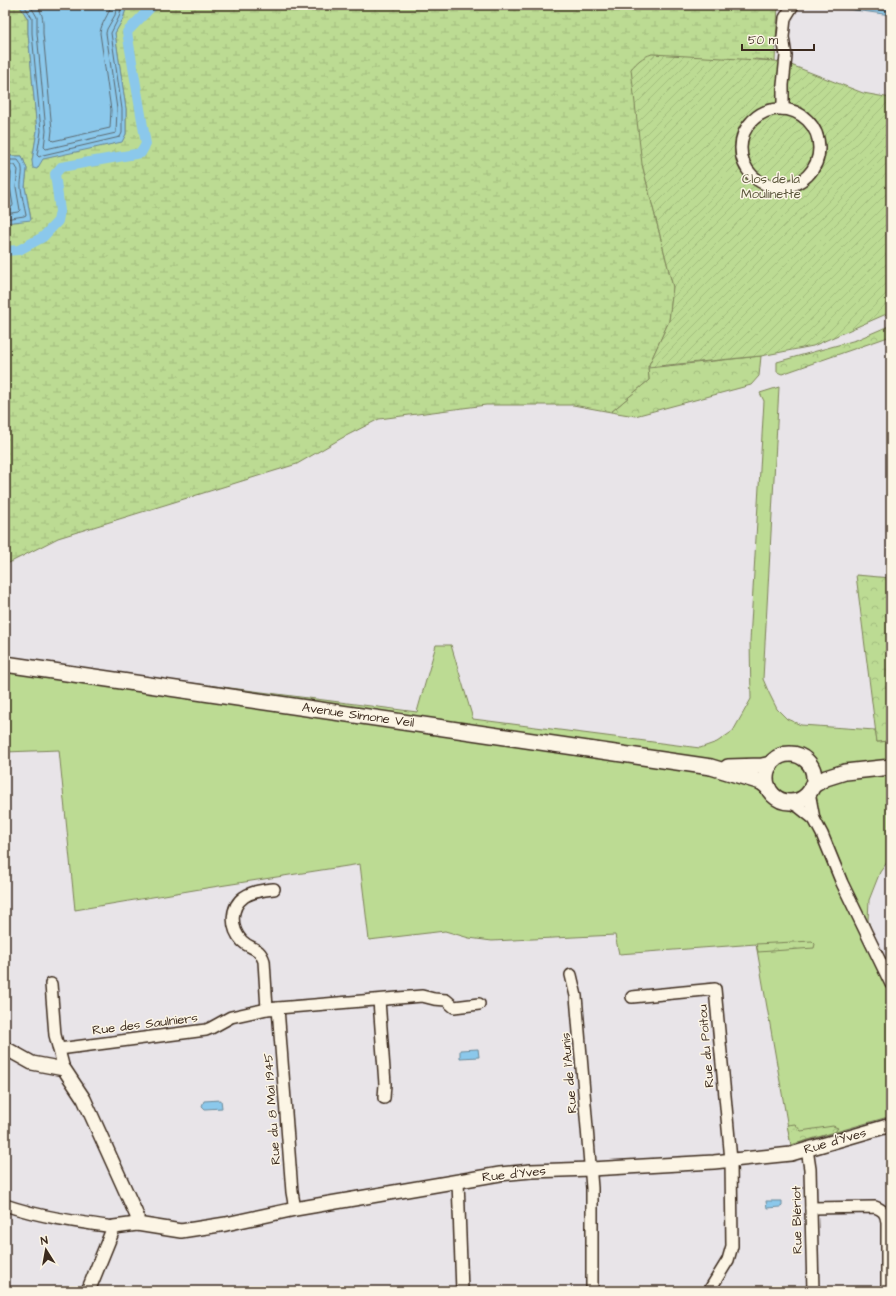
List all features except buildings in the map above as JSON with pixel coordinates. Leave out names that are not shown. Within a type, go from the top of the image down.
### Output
[{"type":"main road","name":"Avenue Simone Veil","points":[[5,664],[711,767]]},
{"type":"main road","points":[[711,767],[762,766],[771,764],[780,757],[790,754],[801,757],[809,764],[813,777],[810,789]]},
{"type":"main road","points":[[768,787],[767,774],[771,764]]},
{"type":"main road","points":[[809,764],[824,769],[846,772]]},
{"type":"main road","points":[[711,767],[761,782],[768,787],[775,796],[782,800],[788,801],[800,799],[810,789],[826,778],[846,772],[891,767]]},
{"type":"street","points":[[783,109],[783,86],[786,56],[783,37],[785,18],[793,5]]},
{"type":"street","points":[[783,109],[803,116],[812,126],[818,137],[819,150],[811,173],[802,181],[791,186],[779,187],[761,183],[751,175],[744,164],[740,151],[741,139],[746,127],[755,117],[767,111],[783,109]]},
{"type":"street","points":[[810,789],[814,819],[822,834],[842,883],[891,984]]},
{"type":"street","points":[[788,801],[799,807],[814,819]]},
{"type":"street","points":[[274,889],[256,892],[244,897],[236,906],[233,914],[233,925],[237,934],[243,942],[261,953],[264,961],[267,1009],[422,996],[446,1000],[454,1007],[479,1004]]},
{"type":"street","name":"Rue de l'Aunis","points":[[572,975],[576,996],[591,1169],[592,1291]]},
{"type":"street","points":[[51,984],[55,1035],[64,1069],[84,1099],[137,1216],[137,1224]]},
{"type":"street","name":"Rue du Poitou","points":[[632,997],[715,989],[731,1160]]},
{"type":"street","points":[[379,1000],[385,1084],[384,1098]]},
{"type":"street","name":"Rue du 8 Mai 1945","points":[[278,1008],[292,1192],[295,1209]]},
{"type":"street","name":"Rue des Saulniers","points":[[59,1049],[206,1030],[231,1017],[267,1009]]},
{"type":"street","points":[[5,1048],[32,1063],[64,1069]]},
{"type":"street","name":"Rue d'Yves","points":[[114,1228],[137,1224],[181,1231],[226,1224],[295,1209],[500,1174],[731,1160],[791,1154],[891,1125]]},
{"type":"street","name":"Rue Blériot","points":[[807,1149],[810,1169],[812,1291]]},
{"type":"street","points":[[709,1291],[728,1260],[732,1246],[731,1160]]},
{"type":"street","points":[[458,1181],[462,1291]]},
{"type":"street","points":[[5,1204],[58,1219],[114,1228],[88,1291]]},
{"type":"street","points":[[811,1208],[875,1207],[882,1209],[886,1215],[887,1222],[887,1291]]},
{"type":"green space","points":[[5,5],[19,5],[28,19],[37,131],[32,161],[122,141],[126,134],[126,109],[115,33],[123,19],[127,5],[778,5],[775,61],[755,59],[642,164],[673,287],[669,321],[648,367],[649,380],[611,412],[573,405],[486,405],[379,419],[297,464],[58,538],[5,565],[5,223],[31,219],[25,187],[27,169],[22,156],[5,156]]},
{"type":"green space","name":"Clos de la Moulinette","points":[[652,54],[775,61],[786,63],[863,93],[891,98],[891,312],[813,346],[761,356],[648,367],[669,321],[673,287],[642,164],[631,69],[640,60]]},
{"type":"green space","points":[[891,325],[891,336],[782,374],[777,372],[777,362],[856,340]]},
{"type":"green space","points":[[761,356],[759,376],[751,385],[635,416],[611,412],[649,380],[648,368]]},
{"type":"green space","points":[[779,387],[763,679],[777,709],[787,719],[801,725],[875,730],[877,742],[891,741],[891,857],[880,872],[869,900],[868,920],[874,939],[891,966],[891,1116],[791,1145],[756,944],[619,954],[615,935],[492,941],[469,938],[445,931],[369,940],[360,864],[75,910],[59,750],[5,752],[5,659],[417,712],[436,645],[451,645],[473,719],[700,748],[717,742],[733,731],[751,699],[750,641],[764,401],[760,393]]},
{"type":"green space","points":[[856,575],[891,578],[891,741],[877,742]]},
{"type":"green space","points":[[812,941],[815,944],[814,948],[758,952],[756,944]]},
{"type":"green space","points":[[795,1124],[801,1131],[833,1126],[838,1128],[835,1132],[791,1145],[787,1125]]},
{"type":"water","points":[[19,5],[127,5],[123,19],[115,33],[126,109],[126,134],[122,142],[43,159],[37,169],[33,168],[32,161],[37,131],[28,19]]},
{"type":"water","points":[[818,5],[891,5],[891,15]]},
{"type":"water","points":[[5,156],[22,156],[27,169],[25,187],[31,220],[5,223]]},
{"type":"water","points":[[478,1049],[479,1057],[460,1058],[460,1050]]},
{"type":"water","points":[[221,1100],[222,1108],[205,1109],[202,1106],[204,1101]]},
{"type":"water","points":[[766,1201],[782,1201],[782,1206],[767,1208]]},
{"type":"waterway","points":[[5,251],[19,250],[43,237],[58,221],[60,211],[55,174],[61,167],[141,153],[146,144],[127,32],[153,5]]}]
